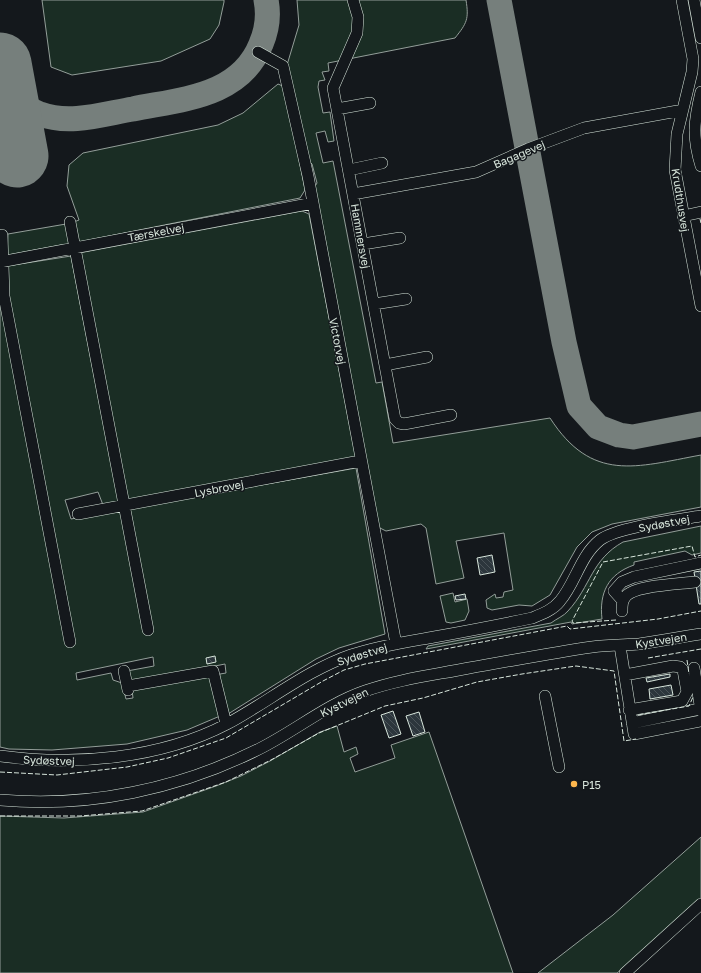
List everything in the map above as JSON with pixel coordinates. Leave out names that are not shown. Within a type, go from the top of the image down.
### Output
[{"type":"street","name":"Hammersvej","points":[[353,0],[358,17],[357,33],[333,88],[395,419],[398,423],[404,424],[451,415]]},
{"type":"street","name":"Krudthusvej","points":[[682,0],[693,59],[690,84],[677,134],[675,170],[701,306]]},
{"type":"street","points":[[694,0],[701,38]]},
{"type":"street","name":"Victorvej","points":[[258,52],[283,66],[312,203],[396,644]]},
{"type":"street","points":[[701,94],[694,132],[696,150],[701,166]]},
{"type":"street","points":[[337,109],[370,103]]},
{"type":"street","name":"Bagagevej","points":[[353,194],[476,172],[528,149],[584,128],[683,110]]},
{"type":"street","points":[[349,170],[382,163]]},
{"type":"street","name":"Tærskelvej","points":[[2,262],[312,203]]},
{"type":"street","points":[[683,216],[701,212]]},
{"type":"street","points":[[70,222],[148,630]]},
{"type":"street","points":[[2,235],[4,296],[70,642]]},
{"type":"street","points":[[363,244],[400,238]]},
{"type":"street","points":[[374,304],[406,298]]},
{"type":"street","points":[[385,365],[427,357]]},
{"type":"street","name":"Lysbrovej","points":[[78,514],[360,461]]},
{"type":"street","name":"Sydøstvej","points":[[0,756],[46,760],[91,760],[152,750],[201,735],[226,724],[331,663],[350,655],[396,644],[532,618],[550,611],[561,601],[589,550],[601,539],[617,532],[701,516]]},
{"type":"street","points":[[695,582],[638,590],[626,596],[623,606],[614,591],[622,582],[634,577],[701,563]]},
{"type":"street","name":"Kystvejen","points":[[0,800],[34,802],[65,801],[107,797],[147,790],[203,774],[227,764],[261,748],[329,708],[364,691],[403,680],[594,647],[620,646],[701,634]]},
{"type":"street","points":[[620,646],[634,734],[701,721]]},
{"type":"street","points":[[624,675],[673,666],[680,667],[683,670],[687,692],[682,700],[630,710]]},
{"type":"street","points":[[632,723],[701,710],[694,668]]},
{"type":"street","points":[[124,671],[128,688],[213,671],[226,724]]},
{"type":"street","points":[[545,696],[559,767]]},
{"type":"street","points":[[625,973],[701,904]]},
{"type":"green space","points":[[42,0],[224,0],[224,2],[219,25],[210,39],[161,61],[72,75],[51,67]]},
{"type":"green space","points":[[297,0],[466,0],[467,16],[465,24],[455,38],[328,63],[329,71],[322,72],[325,80],[319,81],[318,87],[323,113],[330,112],[334,141],[328,142],[325,131],[316,133],[323,163],[333,161],[376,383],[382,382],[393,443],[550,418],[566,439],[582,453],[599,461],[617,465],[636,466],[701,455],[701,507],[612,524],[592,532],[577,547],[550,595],[532,606],[519,605],[492,610],[487,608],[486,600],[495,594],[496,598],[503,597],[504,592],[513,590],[504,533],[456,541],[464,578],[436,584],[426,528],[421,524],[386,531],[378,527],[314,188],[317,183],[312,164],[308,160],[287,65],[299,25]]},
{"type":"green space","points":[[278,84],[285,87],[305,190],[300,198],[79,242],[74,222],[79,220],[67,186],[69,165],[83,153],[218,125],[243,113]]},
{"type":"green space","points":[[302,211],[309,214],[356,458],[127,501],[79,253]]},
{"type":"green space","points":[[66,224],[71,243],[7,255],[8,234]]},
{"type":"green space","points":[[71,256],[119,504],[103,505],[98,492],[65,500],[71,519],[356,468],[385,634],[339,648],[316,659],[228,714],[219,680],[220,674],[226,673],[225,664],[130,683],[127,671],[154,666],[153,657],[76,673],[77,680],[111,673],[113,680],[122,683],[126,699],[133,698],[132,690],[211,676],[220,716],[187,730],[127,744],[52,750],[9,749],[0,747],[0,297],[8,297],[7,266]]},
{"type":"green space","points":[[701,526],[701,553],[692,555],[685,551],[634,562],[634,565],[625,569],[612,579],[607,586],[602,601],[602,619],[572,624],[571,622],[426,649],[428,646],[551,623],[568,611],[576,602],[598,565],[612,549],[623,542]]},
{"type":"green space","points":[[453,593],[455,602],[467,599],[469,611],[465,620],[451,623],[446,622],[440,596]]},
{"type":"green space","points":[[337,726],[344,752],[356,747],[358,754],[350,758],[355,772],[395,758],[391,745],[429,732],[513,973],[0,973],[0,816],[64,818],[143,812],[241,776],[320,732]]},
{"type":"green space","points":[[701,837],[701,901],[637,958],[617,973],[538,973],[613,915]]},
{"type":"building","points":[[492,555],[495,572],[480,575],[477,558]]},
{"type":"building","points":[[701,571],[701,604],[699,604],[694,572]]},
{"type":"building","points":[[465,594],[466,599],[456,600],[455,596]]},
{"type":"building","points":[[215,656],[216,662],[207,664],[206,658]]},
{"type":"building","points":[[670,674],[670,677],[647,682],[646,678]]},
{"type":"building","points":[[671,685],[673,695],[650,699],[649,689]]},
{"type":"building","points":[[393,711],[401,734],[389,738],[381,715]]},
{"type":"building","points":[[419,712],[425,732],[413,736],[406,716]]},
{"type":"taxiway","points":[[2,77],[14,94],[28,108],[40,114],[63,119],[98,116],[207,93],[224,85],[239,75],[251,62],[265,33],[267,22],[266,0]]},
{"type":"taxiway","points":[[499,0],[564,342],[579,406],[598,427],[619,435],[633,437],[701,424]]},
{"type":"runway","points":[[0,64],[17,156]]},
{"type":"fence","points":[[700,219],[701,223]]},
{"type":"fence","points":[[616,620],[573,623],[572,621],[603,562],[692,546],[695,557],[701,555]]},
{"type":"fence","points":[[0,772],[57,775],[127,767],[168,758],[226,738],[323,681],[344,670],[365,664],[567,626],[570,629],[658,619],[701,611]]},
{"type":"fence","points":[[648,658],[701,649]]},
{"type":"fence","points":[[687,660],[689,674]]},
{"type":"fence","points":[[0,816],[80,816],[142,811],[226,782],[271,760],[319,733],[385,706],[423,698],[477,682],[576,666],[614,671],[624,741],[636,739]]},
{"type":"fence","points":[[638,715],[689,706],[693,697]]},
{"type":"place","name":"P15","points":[[574,784]]}]
